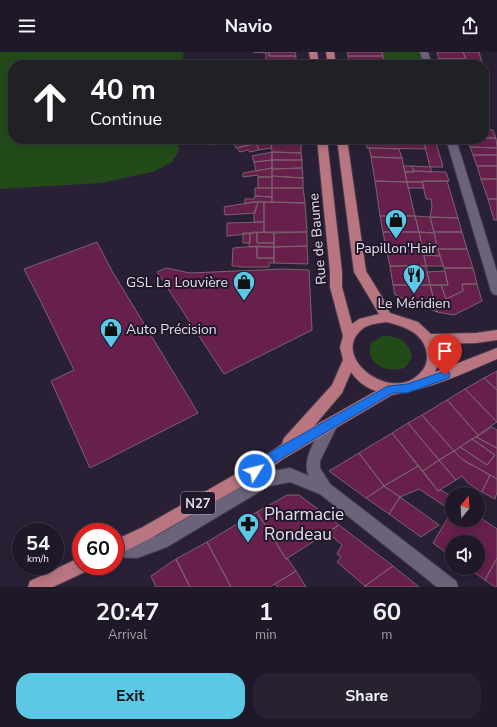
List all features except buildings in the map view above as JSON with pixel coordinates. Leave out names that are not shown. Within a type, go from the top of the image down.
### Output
[{"type":"main road","name":"Rue de Baume","points":[[323,144],[336,272],[336,287],[349,335]]},
{"type":"main road","points":[[343,144],[360,272],[378,300],[386,317]]},
{"type":"main road","points":[[349,335],[354,327],[363,321],[374,318],[386,317],[401,320],[418,329],[427,339],[432,349],[434,358],[432,368],[427,377],[419,383]]},
{"type":"main road","name":"N27","points":[[349,335],[346,349],[349,361],[355,372],[365,380],[378,386],[391,389],[407,388],[458,370],[497,353]]},
{"type":"main road","points":[[427,339],[476,338],[497,335]]},
{"type":"main road","name":"N27","points":[[278,454],[311,420],[337,389],[349,361]]},
{"type":"main road","name":"N27","points":[[124,544],[146,533],[255,471],[278,454],[391,389]]},
{"type":"main road","points":[[36,587],[72,569]]},
{"type":"street","points":[[453,144],[497,290]]},
{"type":"street","points":[[325,490],[313,469],[313,461],[331,424]]},
{"type":"street","points":[[124,549],[137,550],[162,542],[267,479],[290,475],[325,490],[450,587]]},
{"type":"green space","points":[[0,52],[184,52],[182,60],[8,60],[8,144],[178,144],[179,151],[171,163],[152,172],[101,183],[0,189]]},
{"type":"green space","points":[[349,52],[424,52],[426,60],[350,60]]},
{"type":"green space","points":[[383,336],[398,338],[409,347],[412,357],[406,367],[392,370],[379,366],[374,362],[370,350],[372,342]]},
{"type":"place","name":"Papillon'Hair","points":[[396,240]]},
{"type":"place","name":"Le Méridien","points":[[414,294]]},
{"type":"place","name":"GSL La Louvière","points":[[244,302]]},
{"type":"place","name":"Auto Précision","points":[[111,348]]},
{"type":"place","name":"Pharmacie Rondeau","points":[[248,544]]},
{"type":"route","points":[[255,471],[278,454],[391,389],[407,388],[445,375]]}]
